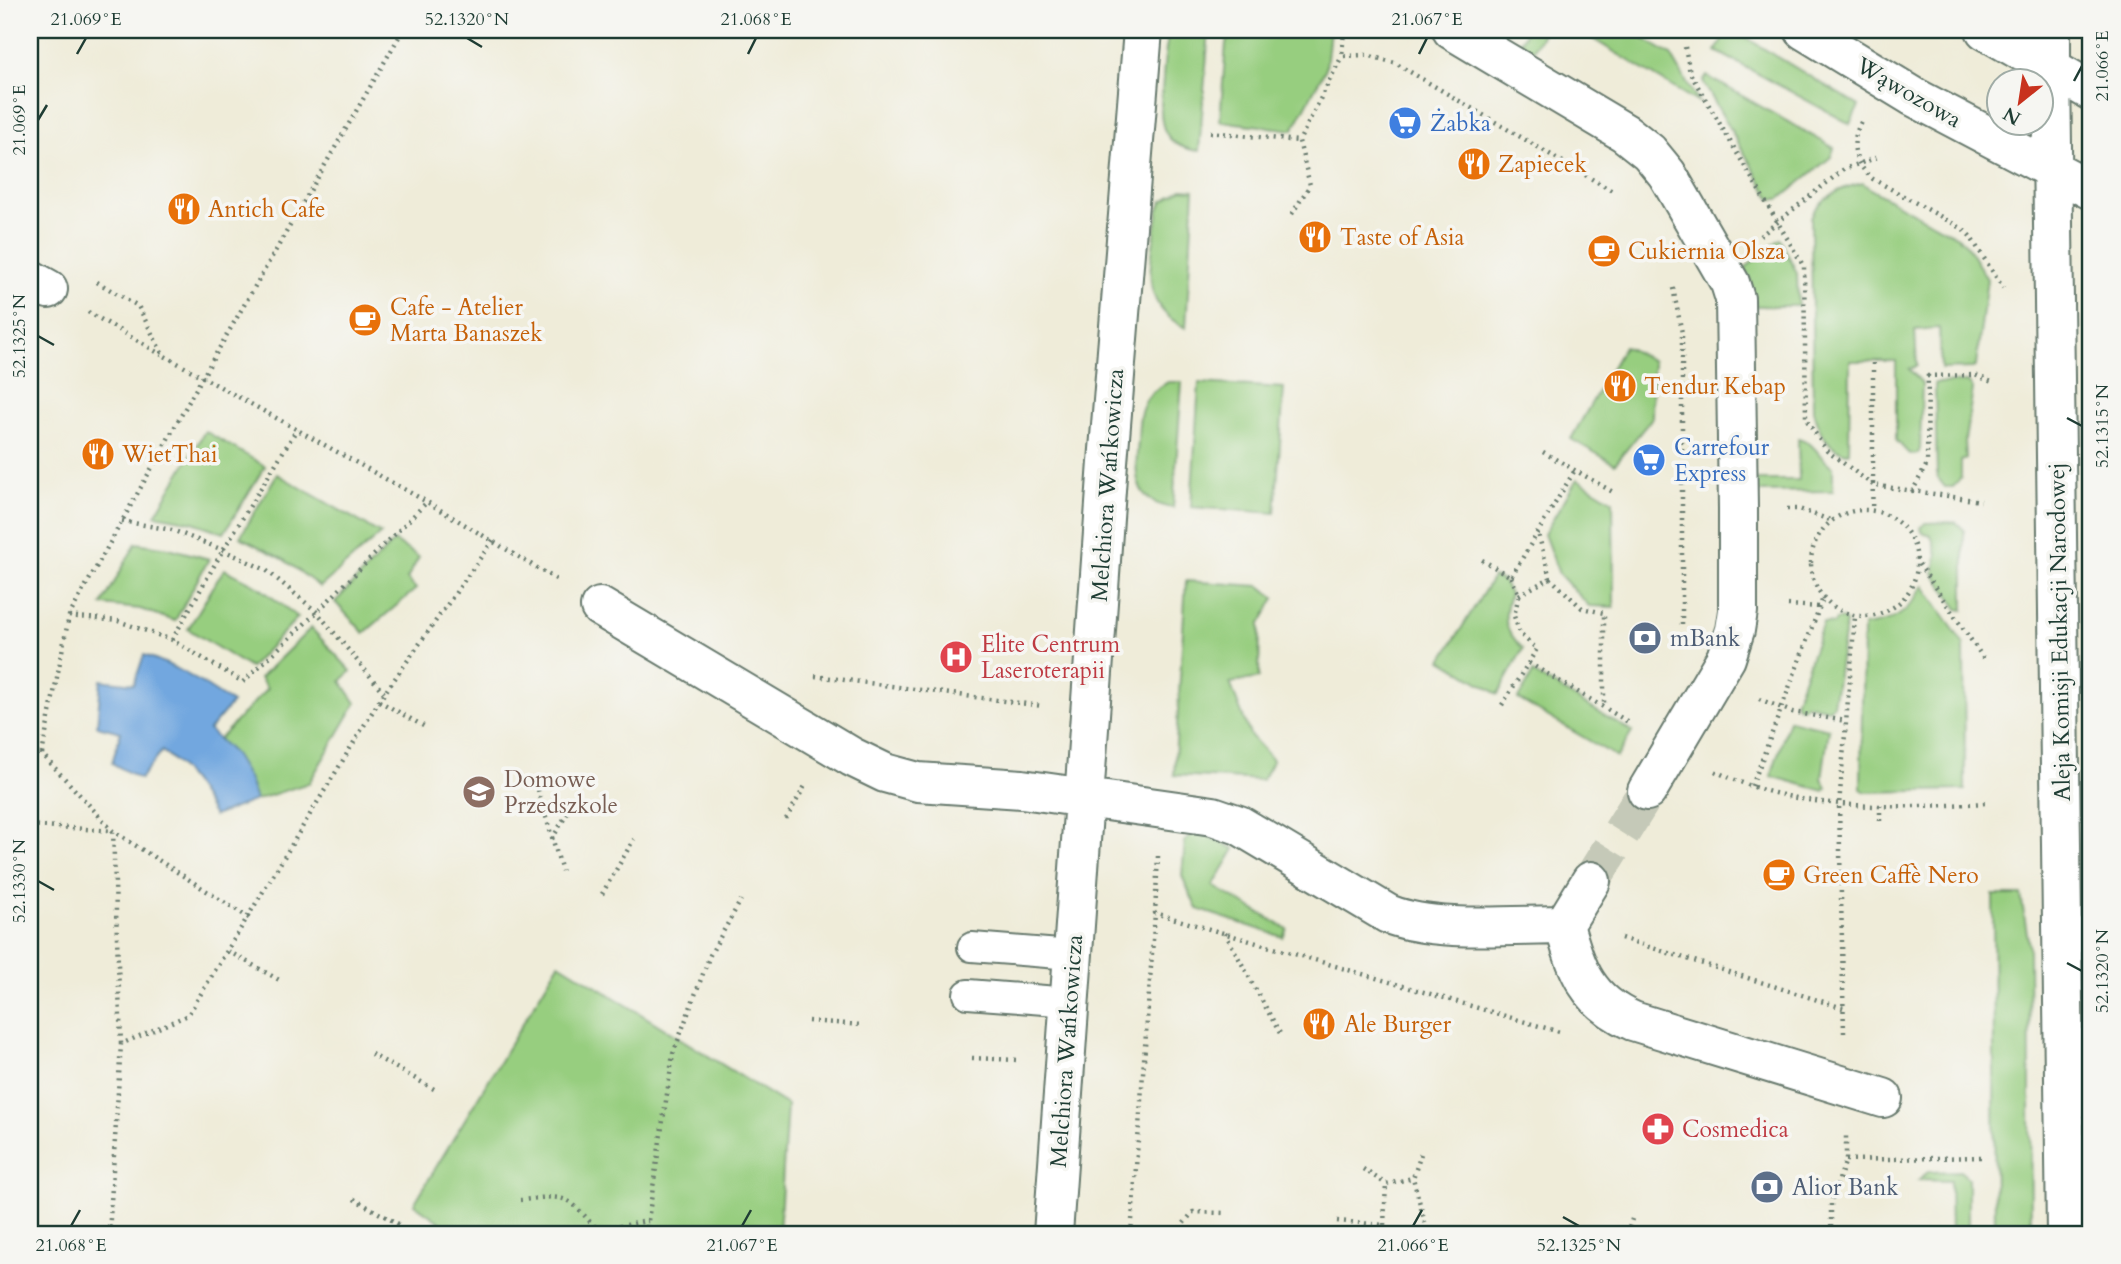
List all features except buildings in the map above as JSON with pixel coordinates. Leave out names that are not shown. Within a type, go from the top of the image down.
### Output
[{"type":"street","name":"Melchiora Wańkowicza","points":[[1053,1234],[1108,462],[1143,30]]},
{"type":"street","points":[[1452,30],[1625,132],[1649,152],[1667,174],[1730,283],[1737,316],[1738,611],[1735,630],[1726,658],[1647,791]]},
{"type":"street","name":"Wąwozowa","points":[[1804,30],[1914,97],[2091,190]]},
{"type":"street","points":[[1984,30],[2047,66]]},
{"type":"street","name":"Aleja Komisji Edukacji Narodowej","points":[[2051,66],[2052,30]]},
{"type":"street","points":[[2054,70],[2091,90]]},
{"type":"street","name":"Aleja Komisji Edukacji Narodowej","points":[[2052,136],[2066,1234]]},
{"type":"street","points":[[600,607],[852,757],[885,773],[918,782],[1022,789],[1213,816],[1239,825],[1388,914],[1407,922],[1430,925],[1576,905],[1574,961],[1591,992],[1615,1013],[1633,1021],[1883,1098]]},
{"type":"lane","points":[[972,947],[1072,955]]},
{"type":"lane","points":[[968,994],[1070,1002]]},
{"type":"path","points":[[42,754],[69,616],[202,378],[403,30]]},
{"type":"path","points":[[1292,214],[1310,185],[1299,141],[1342,57],[1344,30]]},
{"type":"path","points":[[1685,47],[1690,74],[1804,267],[1806,419],[1827,451],[1872,485],[1981,501]]},
{"type":"path","points":[[1342,57],[1367,55],[1395,64],[1617,194]]},
{"type":"path","points":[[1863,118],[1853,141],[1859,164],[1873,179],[1963,229],[2005,291]]},
{"type":"path","points":[[1210,132],[1299,141]]},
{"type":"path","points":[[1777,222],[1844,169],[1881,156]]},
{"type":"path","points":[[1669,276],[1679,310],[1682,333],[1682,627]]},
{"type":"path","points":[[39,284],[202,378],[427,502],[600,607]]},
{"type":"path","points":[[138,306],[163,355]]},
{"type":"path","points":[[1872,509],[1873,363]]},
{"type":"path","points":[[1912,492],[1927,464],[1928,373],[1975,375],[1992,382]]},
{"type":"path","points":[[172,640],[223,550],[298,429]]},
{"type":"path","points":[[1544,452],[1613,492]]},
{"type":"path","points":[[1511,577],[1575,470]]},
{"type":"path","points":[[69,616],[118,621],[172,640],[243,682],[427,502]]},
{"type":"path","points":[[1919,563],[1913,586],[1900,603],[1881,614],[1856,617],[1839,611],[1823,598],[1812,579],[1810,557],[1816,537],[1830,520],[1849,511],[1872,509],[1895,519],[1913,539],[1919,563],[1984,659]]},
{"type":"path","points":[[122,521],[172,530],[266,570],[317,612],[384,693]]},
{"type":"path","points":[[1538,533],[1550,578],[1583,607],[1604,612],[1604,707]]},
{"type":"path","points":[[121,1044],[188,1015],[384,693],[493,540]]},
{"type":"path","points":[[1482,561],[1511,577],[1519,595],[1514,616],[1520,634],[1536,649],[1502,705]]},
{"type":"path","points":[[1519,595],[1550,578]]},
{"type":"path","points":[[1752,786],[1823,598]]},
{"type":"path","points":[[1831,1234],[1831,1202],[1846,1160],[1839,805],[1856,617]]},
{"type":"path","points":[[1529,663],[1633,725]]},
{"type":"path","points":[[804,674],[1052,708]]},
{"type":"path","points":[[1752,696],[1792,712],[1846,721]]},
{"type":"path","points":[[379,701],[427,728]]},
{"type":"path","points":[[1673,747],[1722,774],[1752,786],[1799,799],[1839,805],[1880,806],[1987,803]]},
{"type":"path","points":[[30,753],[42,754],[113,831],[249,918]]},
{"type":"path","points":[[536,783],[562,871]]},
{"type":"path","points":[[786,819],[807,783]]},
{"type":"path","points":[[552,839],[573,804]]},
{"type":"path","points":[[1880,806],[1880,825]]},
{"type":"path","points":[[1131,1234],[1161,809]]},
{"type":"path","points":[[30,825],[113,831]]},
{"type":"path","points":[[109,1234],[121,1044],[113,831]]},
{"type":"path","points":[[602,894],[634,839]]},
{"type":"path","points":[[646,1234],[673,1054],[710,955],[741,900]]},
{"type":"path","points":[[1576,905],[1604,933],[1843,1008]]},
{"type":"path","points":[[1155,913],[1574,1037]]},
{"type":"path","points":[[1225,933],[1282,1037]]},
{"type":"path","points":[[228,951],[281,981]]},
{"type":"path","points":[[808,1021],[861,1025]]},
{"type":"path","points":[[371,1054],[434,1089]]},
{"type":"path","points":[[972,1058],[1027,1060]]},
{"type":"path","points":[[1421,1154],[1413,1178],[1428,1234]]},
{"type":"path","points":[[1846,1160],[1981,1157]]},
{"type":"path","points":[[1363,1169],[1386,1184],[1413,1178]]},
{"type":"path","points":[[1383,1234],[1386,1184]]},
{"type":"path","points":[[520,1200],[554,1196],[574,1203],[585,1219],[599,1230],[648,1221]]},
{"type":"path","points":[[354,1199],[402,1226]]},
{"type":"path","points":[[1175,1234],[1193,1212],[1225,1213]]},
{"type":"path","points":[[1627,1234],[1632,1219]]},
{"type":"path","points":[[1337,1222],[1384,1225]]},
{"type":"green space","points":[[1170,30],[1209,30],[1199,151],[1184,148],[1174,142],[1163,126],[1162,92]]},
{"type":"green space","points":[[1234,30],[1330,30],[1326,68],[1293,130],[1220,121],[1226,43]]},
{"type":"green space","points":[[1527,30],[1545,30],[1532,52],[1519,44]]},
{"type":"green space","points":[[1578,30],[1628,30],[1671,55],[1699,103]]},
{"type":"green space","points":[[1728,30],[1733,30],[1859,106],[1850,124],[1716,51]]},
{"type":"green space","points":[[1707,76],[1834,148],[1831,157],[1780,199],[1771,199],[1703,82]]},
{"type":"green space","points":[[1863,183],[1958,237],[1965,243],[1987,279],[1976,366],[1941,369],[1939,328],[1915,330],[1917,366],[1909,369],[1922,383],[1920,449],[1918,454],[1914,455],[1908,453],[1896,440],[1896,361],[1850,361],[1849,453],[1830,444],[1817,424],[1813,410],[1811,217],[1820,204],[1833,194]]},
{"type":"green space","points":[[1182,189],[1194,190],[1186,328],[1170,318],[1159,306],[1153,293],[1151,278],[1158,212],[1162,202]]},
{"type":"green space","points":[[1780,239],[1797,273],[1798,306],[1755,306],[1745,268]]},
{"type":"green space","points":[[1624,346],[1653,361],[1652,418],[1615,464],[1571,439]]},
{"type":"green space","points":[[1168,382],[1182,382],[1173,508],[1160,505],[1143,493],[1136,464],[1142,408],[1151,394]]},
{"type":"green space","points":[[1968,382],[1973,389],[1965,440],[1966,459],[1961,461],[1961,478],[1953,487],[1945,487],[1937,477],[1935,383]]},
{"type":"green space","points":[[1199,383],[1284,388],[1275,513],[1191,507]]},
{"type":"green space","points":[[205,431],[265,466],[224,533],[193,522],[155,515]]},
{"type":"green space","points":[[1798,438],[1809,443],[1833,467],[1833,491],[1756,492],[1756,480],[1799,480]]},
{"type":"green space","points":[[277,474],[381,534],[320,587],[283,559],[240,537]]},
{"type":"green space","points":[[1577,479],[1613,501],[1614,607],[1589,606],[1559,574],[1544,534]]},
{"type":"green space","points":[[1956,522],[1964,530],[1964,610],[1958,609],[1934,573],[1937,554],[1931,535],[1922,532],[1921,528],[1925,523]]},
{"type":"green space","points":[[394,541],[419,557],[407,579],[416,589],[364,633],[335,602]]},
{"type":"green space","points":[[136,543],[169,548],[209,559],[175,621],[140,609],[102,605]]},
{"type":"green space","points":[[224,569],[256,585],[298,617],[250,668],[188,629]]},
{"type":"green space","points":[[1493,577],[1503,581],[1510,594],[1506,624],[1523,649],[1498,694],[1442,660]]},
{"type":"green space","points":[[1186,581],[1260,586],[1275,598],[1260,624],[1259,678],[1230,683],[1250,735],[1273,760],[1262,780],[1174,775]]},
{"type":"green space","points":[[1924,586],[1964,645],[1965,790],[1866,792],[1861,789],[1863,626],[1895,618],[1912,603]]},
{"type":"green space","points":[[1842,619],[1846,622],[1833,705],[1829,709],[1805,704],[1804,707],[1797,706],[1795,702],[1823,623],[1834,624],[1836,620]]},
{"type":"green space","points":[[311,628],[351,671],[341,681],[356,703],[309,783],[256,800],[248,778],[218,740],[267,689],[260,678]]},
{"type":"green space","points":[[1533,673],[1632,732],[1617,757],[1518,699]]},
{"type":"green space","points":[[1789,720],[1829,729],[1822,778],[1827,788],[1824,791],[1771,776]]},
{"type":"green space","points":[[1193,833],[1206,835],[1235,849],[1213,886],[1287,929],[1283,937],[1197,909],[1182,876],[1185,841]]},
{"type":"green space","points":[[1993,895],[2021,895],[2029,946],[2031,1234],[1995,1234]]},
{"type":"green space","points":[[559,963],[787,1105],[779,1234],[434,1234],[441,1223],[414,1204]]},
{"type":"green space","points":[[1960,1171],[1968,1178],[1968,1234],[1951,1234],[1950,1181],[1918,1180],[1928,1172]]},
{"type":"water","points":[[144,655],[201,682],[232,703],[209,730],[233,753],[248,778],[256,800],[214,816],[185,773],[162,751],[140,779],[112,763],[121,732],[97,726],[101,680],[134,684]]},
{"type":"tunnel","points":[[1591,881],[1647,791]]},
{"type":"place","name":"Żabka","points":[[1405,123]]},
{"type":"place","name":"Zapiecek","points":[[1474,164]]},
{"type":"place","name":"Antich Cafe","points":[[184,209]]},
{"type":"place","name":"Taste of Asia","points":[[1315,237]]},
{"type":"place","name":"Cukiernia Olsza","points":[[1604,251]]},
{"type":"place","name":"Cafe - Atelier Marta Banaszek","points":[[365,320]]},
{"type":"place","name":"Tendur Kebap","points":[[1620,386]]},
{"type":"place","name":"WietThai","points":[[98,454]]},
{"type":"place","name":"Carrefour Express","points":[[1649,460]]},
{"type":"place","name":"mBank","points":[[1645,638]]},
{"type":"place","name":"Elite Centrum Laseroterapii","points":[[956,657]]},
{"type":"place","name":"Domowe Przedszkole","points":[[479,792]]},
{"type":"place","name":"Green Caffè Nero","points":[[1779,875]]},
{"type":"place","name":"Ale Burger","points":[[1319,1024]]},
{"type":"place","name":"Cosmedica","points":[[1658,1129]]},
{"type":"place","name":"Alior Bank","points":[[1767,1187]]}]
